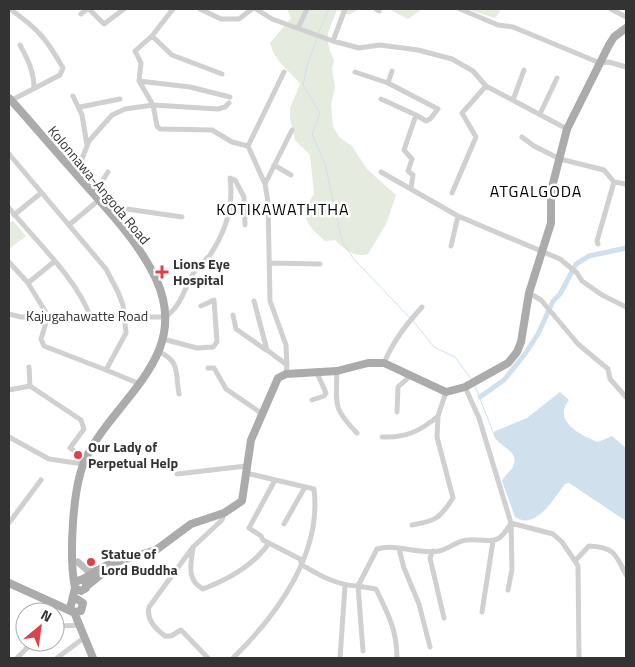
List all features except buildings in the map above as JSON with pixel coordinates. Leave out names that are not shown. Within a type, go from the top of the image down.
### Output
[{"type":"main road","points":[[93,658],[81,625],[74,612],[70,609],[81,584],[98,570],[156,550],[191,524],[224,513],[242,500],[252,440],[261,412],[275,382],[287,370],[317,373],[337,371],[368,363],[384,363],[446,392],[471,384],[508,363],[518,352],[529,293],[550,223],[551,191],[567,129],[614,37],[626,28]]},
{"type":"main road","name":"Kolonnawa-Angoda Road","points":[[10,100],[108,210],[131,240],[156,279],[163,299],[165,317],[160,352],[140,384],[84,461],[76,496],[73,537],[81,584]]},
{"type":"main road","name":"Kolonnawa-Angoda Road","points":[[73,537],[81,584]]},
{"type":"main road","points":[[78,562],[88,571],[98,570]]},
{"type":"main road","points":[[81,584],[114,563]]},
{"type":"main road","points":[[9,583],[50,602]]},
{"type":"main road","points":[[81,584],[83,606],[81,625]]},
{"type":"main road","points":[[65,602],[77,599],[83,606]]},
{"type":"main road","points":[[74,612],[83,606]]},
{"type":"main road","points":[[65,608],[74,612]]},
{"type":"street","points":[[10,9],[36,27],[48,42],[63,68],[60,75],[10,100]]},
{"type":"street","points":[[81,14],[88,9],[104,24],[124,9]]},
{"type":"street","points":[[173,9],[152,36],[135,51],[141,62],[139,81],[152,105],[157,126],[160,129],[212,130],[232,142],[248,146]]},
{"type":"street","points":[[200,9],[221,19],[240,19],[252,9]]},
{"type":"street","points":[[256,9],[272,19],[314,35],[360,48],[380,45],[418,50],[452,59],[473,71],[486,86],[567,129]]},
{"type":"street","points":[[298,28],[306,9]]},
{"type":"street","points":[[333,41],[345,9]]},
{"type":"street","points":[[460,9],[498,25],[513,27],[600,63],[609,62],[626,67]]},
{"type":"street","points":[[611,9],[626,17]]},
{"type":"street","points":[[152,36],[172,55],[222,74]]},
{"type":"street","points":[[20,46],[31,66],[34,88]]},
{"type":"street","points":[[513,100],[524,70]]},
{"type":"street","points":[[388,83],[392,71]]},
{"type":"street","points":[[284,72],[248,146],[264,184],[268,202],[270,302],[286,345],[287,370]]},
{"type":"street","points":[[355,72],[388,83],[438,109],[430,120],[426,121],[381,99]]},
{"type":"street","points":[[540,114],[557,78]]},
{"type":"street","points":[[76,174],[90,141],[112,115],[125,109],[152,105],[218,109],[225,107],[230,100],[190,87],[139,81]]},
{"type":"street","points":[[452,193],[476,137],[462,113],[486,86]]},
{"type":"street","points":[[73,96],[80,107],[87,148]]},
{"type":"street","points":[[80,107],[120,99]]},
{"type":"street","points":[[412,189],[413,175],[408,171],[412,159],[404,150],[416,116]]},
{"type":"street","points":[[264,184],[292,130]]},
{"type":"street","points":[[522,137],[534,146],[560,159],[604,170],[614,182],[626,184]]},
{"type":"street","points":[[9,154],[106,269],[118,292],[125,315],[126,333],[106,370]]},
{"type":"street","points":[[274,165],[291,175]]},
{"type":"street","points":[[69,225],[96,197],[108,172]]},
{"type":"street","points":[[381,172],[458,216],[543,251],[566,264],[577,273],[582,281],[602,295],[626,307]]},
{"type":"street","points":[[165,317],[177,308],[194,272],[209,256],[225,229],[232,195],[230,178],[235,180],[244,197],[245,225]]},
{"type":"street","points":[[598,244],[597,241],[614,182]]},
{"type":"street","points":[[14,215],[41,193]]},
{"type":"street","points":[[9,208],[54,261],[86,307],[90,316]]},
{"type":"street","points":[[108,210],[120,208],[182,217]]},
{"type":"street","points":[[451,246],[458,216]]},
{"type":"street","points":[[28,283],[54,261]]},
{"type":"street","points":[[9,262],[28,283],[48,316],[41,339],[44,346],[140,384]]},
{"type":"street","points":[[269,263],[320,264]]},
{"type":"street","points":[[529,293],[541,300],[578,344],[608,369],[610,379],[626,397]]},
{"type":"street","points":[[163,340],[197,348],[213,347],[216,342],[214,300],[202,306]]},
{"type":"street","points":[[254,302],[267,350]]},
{"type":"street","points":[[384,363],[392,345],[407,322],[422,307]]},
{"type":"street","name":"Kajugahawatte Road","points":[[9,314],[22,317],[125,315],[165,317]]},
{"type":"street","points":[[233,315],[236,329],[267,350],[287,370]]},
{"type":"street","points":[[160,352],[171,357],[176,367],[179,394]]},
{"type":"street","points":[[29,367],[30,386]]},
{"type":"street","points":[[208,368],[214,368],[226,389],[261,412]]},
{"type":"street","points":[[337,371],[336,398],[339,414],[357,434]]},
{"type":"street","points":[[312,400],[324,396],[326,392],[317,373]]},
{"type":"street","points":[[397,412],[398,387],[410,376]]},
{"type":"street","points":[[471,384],[510,523],[512,569],[508,590]]},
{"type":"street","points":[[9,390],[30,386],[81,420],[84,429],[70,448],[84,461]]},
{"type":"street","points":[[412,525],[430,522],[441,516],[453,498],[437,437],[438,416],[446,392]]},
{"type":"street","points":[[382,437],[398,438],[409,436],[428,425],[438,416]]},
{"type":"street","points":[[9,437],[49,459],[84,461]]},
{"type":"street","points":[[177,474],[246,469],[275,480],[314,489],[316,510],[313,530],[302,565],[277,605],[245,646],[233,658]]},
{"type":"street","points":[[9,523],[41,480]]},
{"type":"street","points":[[275,480],[249,528],[269,544],[300,559],[302,565],[329,581],[345,586],[376,589],[394,625],[397,658]]},
{"type":"street","points":[[284,524],[305,487]]},
{"type":"street","points":[[208,658],[181,630],[171,636],[165,636],[149,620],[148,612],[149,607],[193,547],[222,520],[224,513]]},
{"type":"street","points":[[362,651],[358,586],[377,550],[387,546],[400,549],[433,551],[467,540],[493,541],[505,533],[510,523]]},
{"type":"street","points":[[510,523],[553,534],[562,542],[578,566],[580,607],[579,658]]},
{"type":"street","points":[[482,612],[493,541]]},
{"type":"street","points":[[193,547],[190,576],[196,585],[203,589],[242,569],[262,553],[269,544]]},
{"type":"street","points":[[575,561],[589,546],[604,546],[612,550],[626,575]]},
{"type":"street","points":[[400,549],[404,568],[419,604],[430,647]]},
{"type":"street","points":[[433,551],[430,558],[444,618]]},
{"type":"street","points":[[340,658],[345,586]]},
{"type":"street","points":[[65,626],[81,625]]},
{"type":"street","points":[[57,658],[85,637]]},
{"type":"shaded area","points":[[287,9],[359,9],[349,15],[337,10],[329,30],[328,40],[334,60],[332,69],[335,87],[331,105],[333,126],[339,137],[352,146],[367,169],[396,195],[386,224],[368,254],[354,254],[335,240],[325,241],[313,230],[307,220],[306,208],[314,194],[310,155],[295,140],[290,118],[290,108],[300,84],[279,61],[270,43],[291,18]]},
{"type":"shaded area","points":[[389,9],[422,9],[408,19]]},
{"type":"shaded area","points":[[467,9],[499,9],[500,11],[495,18]]},
{"type":"shaded area","points":[[13,221],[26,236],[9,249],[9,223]]},
{"type":"water","points":[[560,392],[569,400],[565,407],[564,417],[571,427],[582,435],[598,442],[612,436],[626,448],[626,521],[569,483],[565,484],[544,511],[537,516],[530,520],[515,517],[502,481],[513,466],[515,459],[510,451],[497,441],[493,432],[527,418]]},
{"type":"waterway","points":[[318,34],[329,9]]},
{"type":"waterway","points":[[317,38],[307,66],[303,85],[320,113],[312,134],[325,164],[342,241],[353,258],[410,318]]},
{"type":"waterway","points":[[480,397],[504,380],[525,354],[538,334],[553,301],[560,294],[576,264],[589,256],[626,248]]},
{"type":"waterway","points":[[413,321],[434,347],[455,357],[472,380]]},
{"type":"waterway","points":[[475,386],[493,432]]},
{"type":"place","name":"Lions Eye Hospital","points":[[162,272]]},
{"type":"place","name":"Our Lady of Perpetual Help","points":[[78,455]]},
{"type":"place","name":"Statue of Lord Buddha","points":[[91,562]]},
{"type":"district","name":"ATGALGODA","points":[[536,191]]},
{"type":"district","name":"KOTIKAWATHTHA","points":[[283,209]]}]
